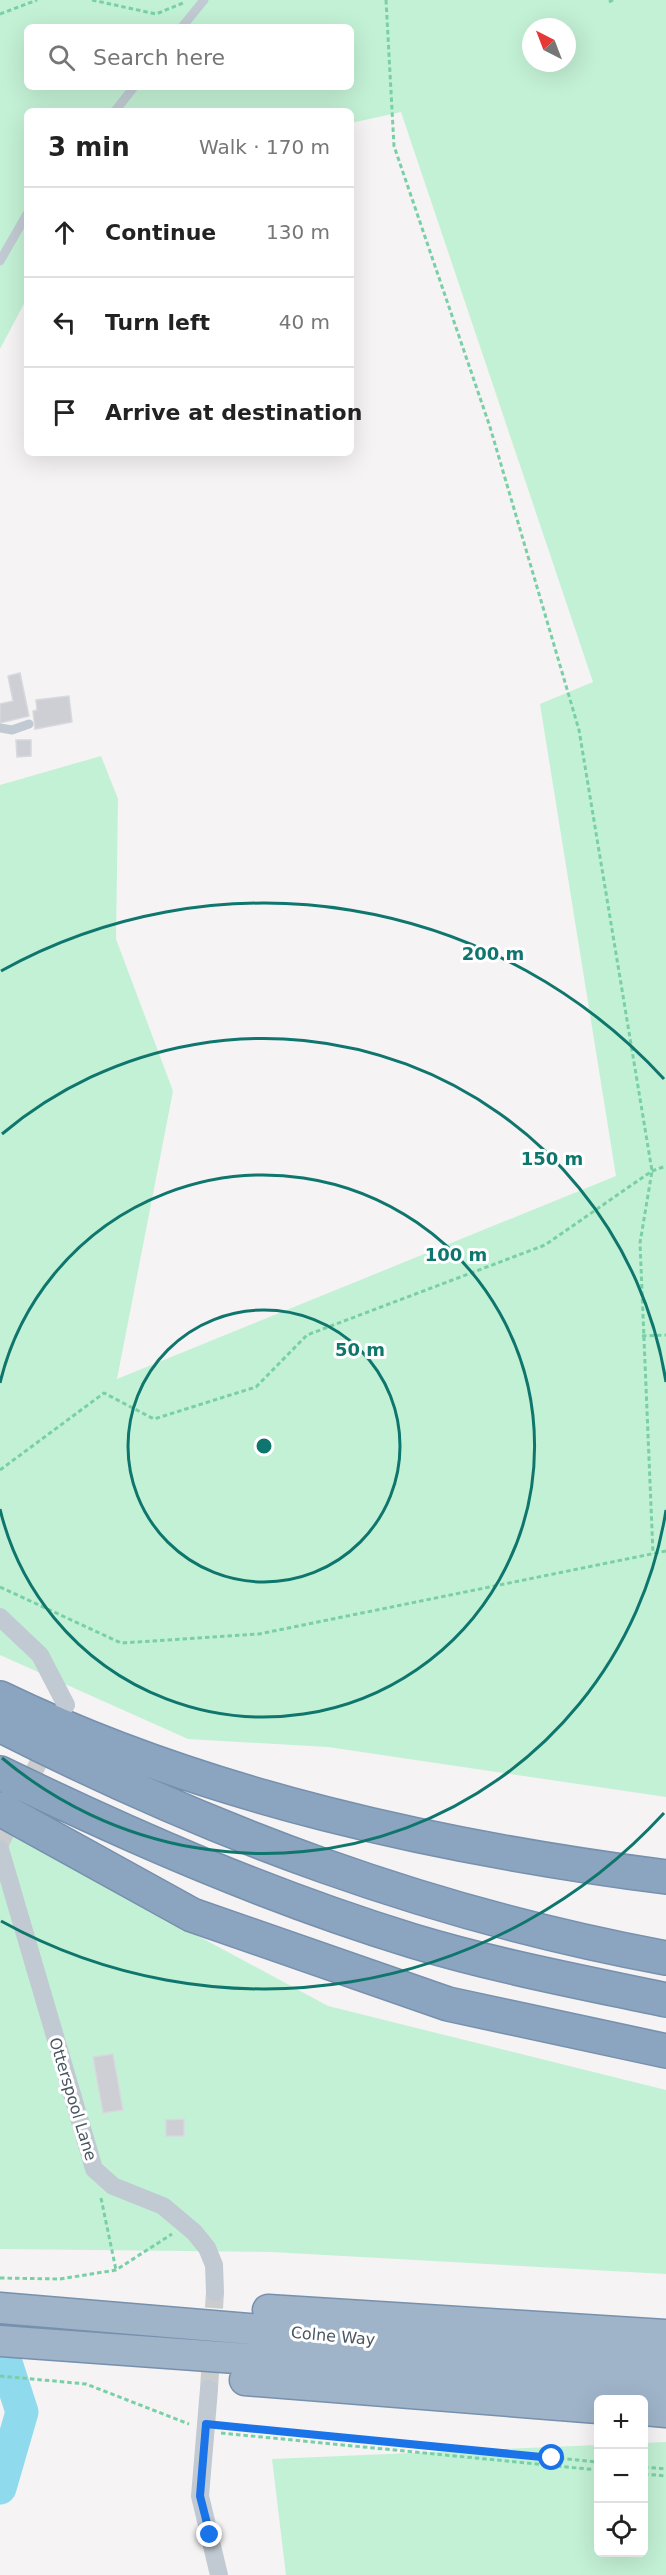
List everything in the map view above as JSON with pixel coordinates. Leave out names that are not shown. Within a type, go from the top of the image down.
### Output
[{"type":"highway","points":[[0,1698],[111,1745],[229,1787],[431,1840],[594,1868],[666,1877]]},
{"type":"highway","points":[[0,1725],[174,1807],[248,1839],[340,1872],[522,1927],[666,1958]]},
{"type":"highway","points":[[0,1773],[138,1838],[327,1912],[414,1941],[538,1974],[666,2000]]},
{"type":"highway","points":[[0,1809],[192,1915],[448,2004],[666,2051]]},
{"type":"highway","points":[[2,2308],[259,2309],[666,2335]]},
{"type":"highway","name":"Colne Way","points":[[2,2308],[464,2347],[666,2360]]},
{"type":"highway","name":"Colne Way","points":[[0,2341],[666,2389]]},
{"type":"highway","points":[[38,2344],[243,2380],[594,2408]]},
{"type":"highway","points":[[648,2410],[666,2412]]},
{"type":"street","points":[[0,1617],[40,1655],[66,1705]]},
{"type":"street","name":"Otterspool Lane","points":[[0,1849],[94,2169],[113,2186],[163,2206],[186,2225],[207,2248],[214,2265],[215,2292]]},
{"type":"street","points":[[209,2389],[200,2496],[219,2575]]},
{"type":"lane","points":[[184,24],[204,0]]},
{"type":"lane","points":[[117,108],[132,90]]},
{"type":"lane","points":[[0,261],[24,219]]},
{"type":"lane","points":[[0,728],[12,730],[29,724]]},
{"type":"path","points":[[0,14],[37,0]]},
{"type":"path","points":[[92,0],[156,14],[190,0]]},
{"type":"path","points":[[386,0],[394,146],[490,427],[579,730],[652,1171],[640,1243],[642,1336],[653,1554]]},
{"type":"path","points":[[0,1470],[104,1393],[154,1419],[256,1387],[307,1335],[545,1245],[652,1171],[666,1166]]},
{"type":"path","points":[[642,1336],[666,1335]]},
{"type":"path","points":[[0,1587],[121,1643],[259,1634],[666,1551]]},
{"type":"path","points":[[94,2169],[116,2270]]},
{"type":"path","points":[[0,2278],[60,2279],[116,2270],[186,2225]]},
{"type":"path","points":[[0,2376],[79,2383],[206,2427],[594,2470]]},
{"type":"path","points":[[206,2427],[594,2462]]},
{"type":"path","points":[[648,2467],[666,2469]]},
{"type":"path","points":[[648,2474],[666,2476]]},
{"type":"green space","points":[[0,0],[666,0],[666,1797],[328,1747],[188,1739],[0,1655],[0,785],[101,756],[118,799],[116,939],[173,1091],[117,1379],[616,1176],[540,704],[593,682],[401,112],[354,122],[354,108],[24,108],[24,304],[0,349]]},
{"type":"green space","points":[[0,1829],[328,2006],[666,2090],[666,2274],[272,2252],[0,2249]]},
{"type":"green space","points":[[666,2442],[666,2575],[286,2575],[272,2459],[594,2445],[594,2557],[648,2557],[648,2443]]},
{"type":"building","points":[[20,673],[29,716],[0,723],[0,704],[13,701],[8,676]]},
{"type":"building","points":[[69,696],[72,722],[35,729],[33,711],[37,710],[36,700]]},
{"type":"building","points":[[16,740],[31,740],[31,756],[17,757]]},
{"type":"building","points":[[113,2054],[123,2110],[103,2113],[93,2057]]},
{"type":"building","points":[[184,2119],[184,2136],[166,2136],[166,2120]]},
{"type":"waterway","points":[[0,2344],[22,2412],[0,2488]]},
{"type":"tunnel","points":[[0,1844],[48,1742]]},
{"type":"tunnel","points":[[209,2389],[215,2292]]},
{"type":"route","points":[[210,2535],[200,2496],[206,2424],[552,2458]]}]
